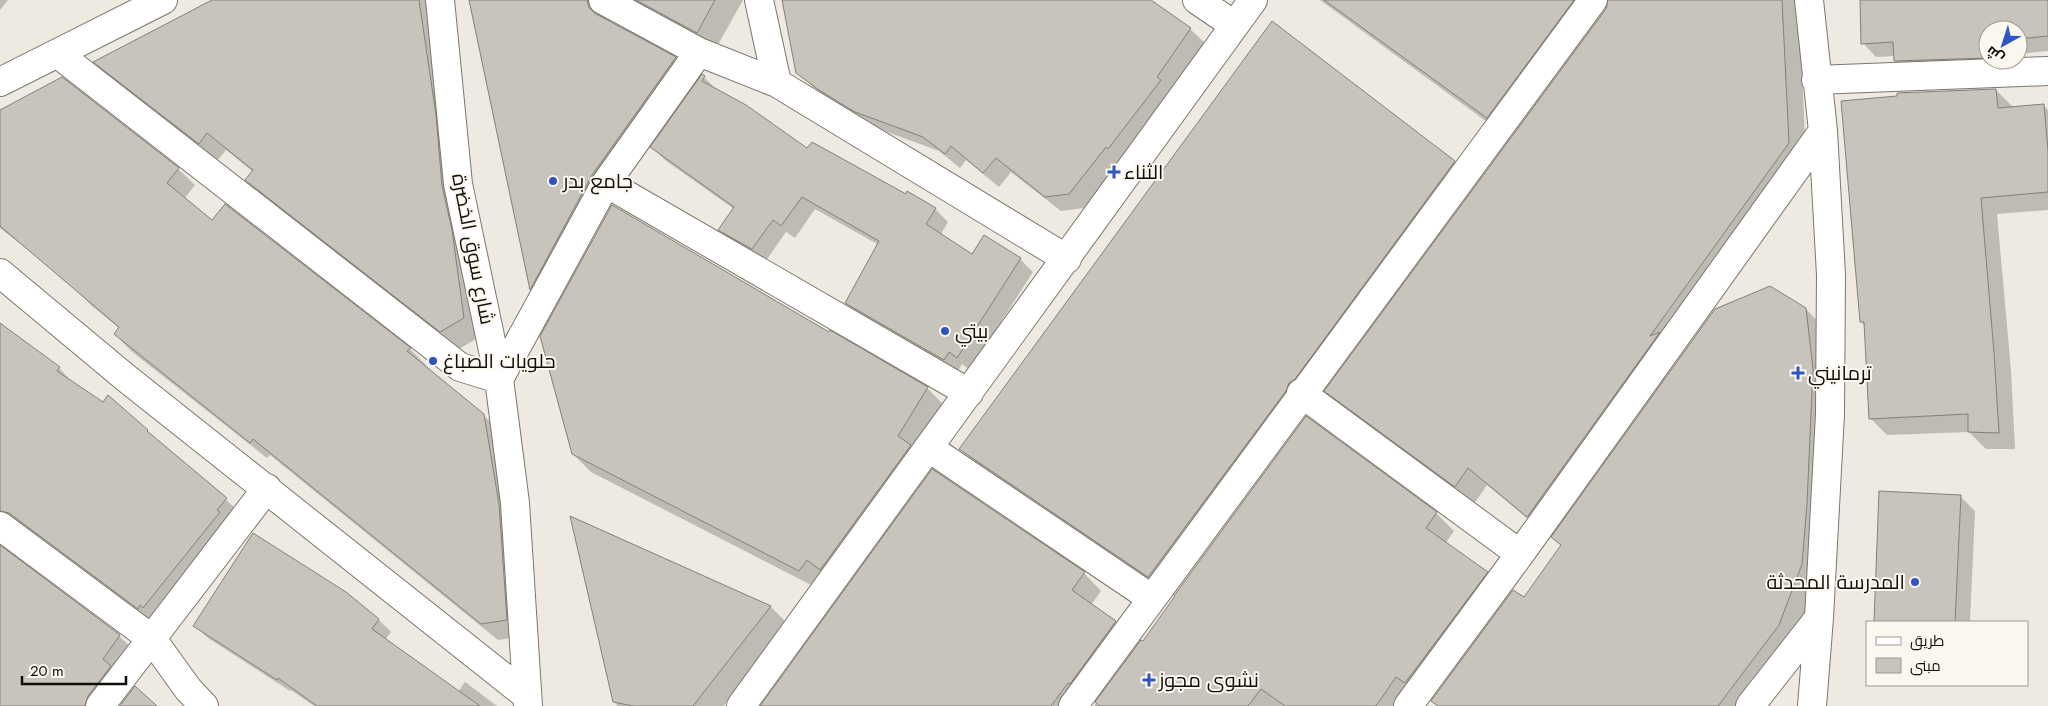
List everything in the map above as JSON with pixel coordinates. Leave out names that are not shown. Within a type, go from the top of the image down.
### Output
[{"type":"street","points":[[0,82],[164,0]]},
{"type":"street","name":"شارع سوق الخضرة","points":[[440,0],[458,184],[499,379],[514,503],[527,701]]},
{"type":"street","points":[[603,0],[699,52],[777,83],[1066,259]]},
{"type":"street","points":[[759,0],[777,83]]},
{"type":"street","points":[[1197,0],[1234,25]]},
{"type":"street","points":[[741,706],[1253,0]]},
{"type":"street","points":[[1073,706],[1593,0]]},
{"type":"street","points":[[1809,0],[1816,80],[1823,131],[1831,275],[1830,414],[1819,618],[1812,706]]},
{"type":"street","points":[[58,54],[460,367],[499,379],[606,183],[699,52]]},
{"type":"street","points":[[1816,80],[2048,71]]},
{"type":"street","points":[[1408,706],[1520,554],[1823,131]]},
{"type":"street","points":[[606,183],[969,393]]},
{"type":"street","points":[[0,273],[126,378],[267,488],[527,701]]},
{"type":"street","points":[[1302,394],[1520,554]]},
{"type":"street","points":[[929,448],[1152,598]]},
{"type":"street","points":[[100,706],[267,488]]},
{"type":"street","points":[[0,526],[152,639],[188,689],[204,706]]},
{"type":"street","points":[[1750,706],[1819,618]]},
{"type":"building","points":[[212,0],[419,0],[436,115],[442,186],[452,230],[464,318],[440,332],[245,180],[253,170],[207,133],[199,144],[93,62]]},
{"type":"building","name":"جامع بدر","points":[[469,0],[587,0],[589,8],[596,14],[676,57],[592,175],[530,290]]},
{"type":"building","points":[[636,0],[715,0],[697,33]]},
{"type":"building","points":[[782,0],[1151,0],[1191,28],[1157,77],[1161,80],[1108,149],[1106,147],[1069,194],[1045,197],[996,158],[983,173],[951,146],[945,154],[923,137],[855,112],[796,73]]},
{"type":"building","points":[[1324,0],[1574,0],[1487,118]]},
{"type":"building","points":[[1608,0],[1782,0],[1789,143],[1650,336],[1660,332],[1527,517],[1468,468],[1455,487],[1324,391],[1606,9]]},
{"type":"building","points":[[1860,0],[2048,0],[2048,36],[2028,38],[2028,20],[1978,20],[1978,58],[1894,61],[1893,42],[1861,44]]},
{"type":"building","points":[[1272,21],[1455,161],[1295,379],[1289,383],[1286,391],[1148,577],[959,449]]},
{"type":"building","points":[[702,74],[705,76],[702,81],[746,105],[807,148],[812,142],[906,194],[907,191],[936,208],[926,224],[972,254],[984,235],[1021,258],[957,358],[949,352],[944,360],[845,303],[879,241],[802,197],[781,226],[773,220],[752,249],[718,230],[734,207],[650,147]]},
{"type":"building","points":[[62,77],[179,168],[167,183],[212,220],[225,204],[411,348],[407,351],[484,414],[499,504],[507,620],[481,624],[253,439],[250,443],[114,334],[119,327],[0,226],[0,110]]},
{"type":"building","points":[[1996,89],[1998,108],[2044,104],[2048,151],[2048,192],[1981,198],[1999,433],[1968,432],[1968,414],[1869,419],[1864,322],[1860,322],[1841,101],[1897,96],[1897,93]]},
{"type":"building","points":[[612,205],[829,332],[830,330],[928,387],[898,436],[911,445],[820,570],[807,560],[799,571],[572,454],[540,336]]},
{"type":"building","points":[[1770,286],[1806,308],[1813,369],[1807,504],[1802,564],[1779,625],[1718,706],[1438,706],[1431,701],[1513,590],[1524,597],[1561,545],[1551,537],[1715,309]]},
{"type":"building","points":[[0,323],[60,367],[57,371],[103,402],[108,395],[147,431],[227,498],[217,510],[220,512],[143,608],[140,605],[138,609],[9,513],[0,511]]},
{"type":"building","points":[[1306,416],[1437,512],[1426,528],[1488,572],[1405,683],[1396,677],[1376,706],[1285,706],[1261,689],[1248,706],[1100,706],[1095,702],[1141,640],[1143,641]]},
{"type":"building","points":[[932,469],[1085,572],[1072,590],[1116,621],[1070,684],[1068,683],[1051,706],[760,706]]},
{"type":"building","points":[[1879,491],[1961,495],[1955,621],[1874,621]]},
{"type":"building","points":[[570,516],[771,606],[693,706],[633,706],[613,702]]},
{"type":"building","points":[[253,533],[346,592],[379,619],[372,629],[480,706],[317,706],[278,678],[277,680],[193,626]]},
{"type":"building","points":[[0,545],[120,635],[103,659],[111,666],[88,696],[85,706],[0,706]]},
{"type":"building","points":[[135,686],[157,706],[120,706]]},
{"type":"place","name":"الثناء","points":[[1114,172]]},
{"type":"place","name":"جامع بدر","points":[[553,181]]},
{"type":"place","name":"بيتي","points":[[945,331]]},
{"type":"place","name":"حلويات الصباغ","points":[[433,361]]},
{"type":"place","name":"ترمانيني","points":[[1798,373]]},
{"type":"place","name":"المدرسة المحدثة","points":[[1915,582]]},
{"type":"place","name":"نشوى مجوز","points":[[1149,680]]}]
